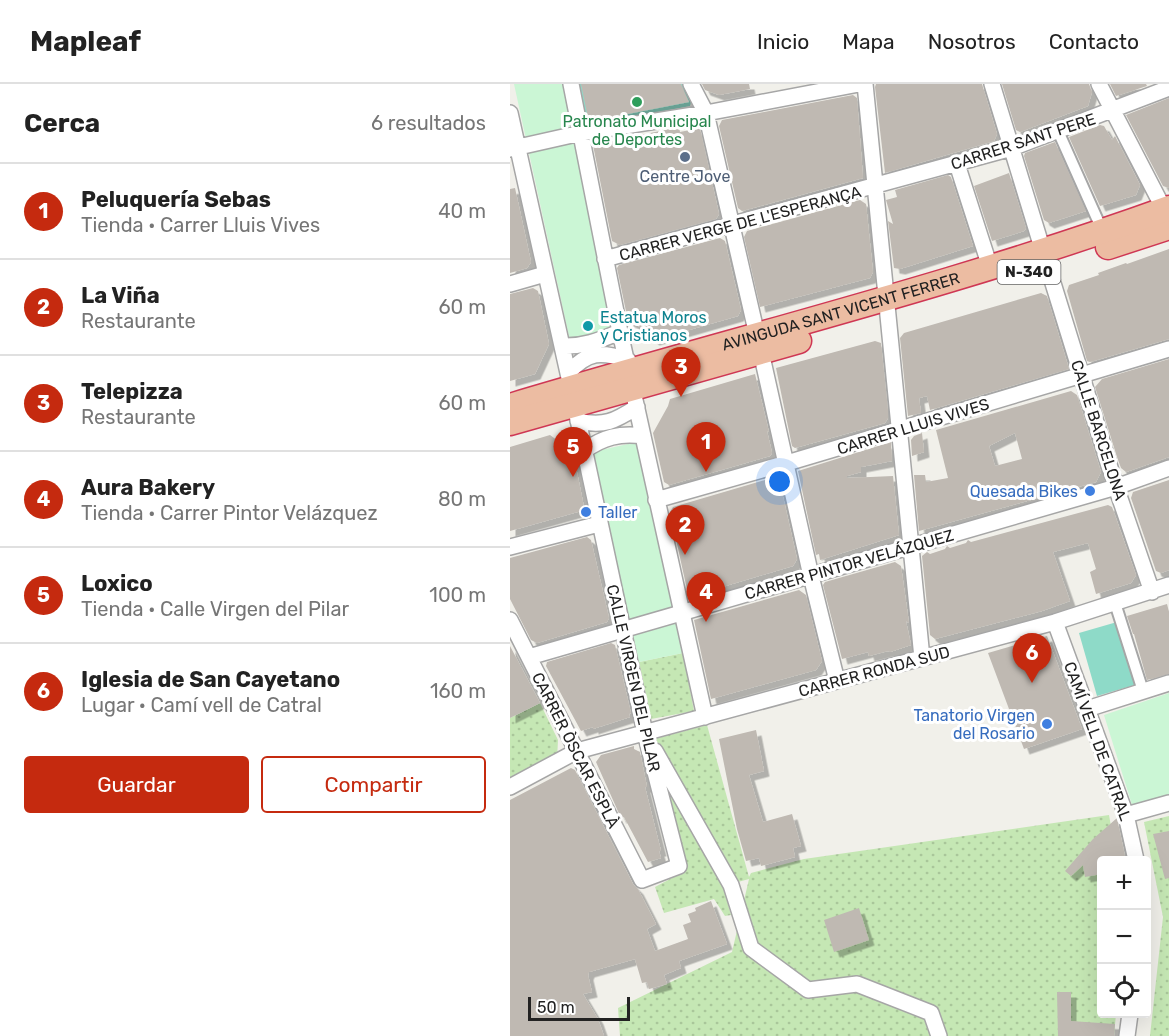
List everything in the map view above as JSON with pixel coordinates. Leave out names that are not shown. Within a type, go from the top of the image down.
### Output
[{"type":"highway","name":"AVINGUDA SANT VICENT FERRER","points":[[887,306],[990,267],[1046,259],[1103,232],[1168,216]]},
{"type":"highway","name":"AVINGUDA SANT VICENT FERRER","points":[[510,406],[573,397],[632,382],[1046,259],[1168,216]]},
{"type":"highway","name":"AVINGUDA SANT VICENT FERRER","points":[[510,423],[573,397]]},
{"type":"street","points":[[571,84],[620,332],[705,717]]},
{"type":"street","points":[[691,84],[706,113],[837,681]]},
{"type":"street","points":[[513,148],[581,133],[706,113],[859,84]]},
{"type":"street","points":[[865,84],[922,658]]},
{"type":"street","name":"CALLE BARCELONA","points":[[992,84],[1081,376],[1152,592]]},
{"type":"street","points":[[1099,84],[1168,216]]},
{"type":"street","name":"CARRER SANT PERE","points":[[875,187],[1012,148],[1114,110],[1160,88]]},
{"type":"street","name":"CALLE VIRGEN DEL PILAR","points":[[510,113],[513,148],[562,346],[645,733],[679,866],[642,880]]},
{"type":"street","points":[[1058,131],[1103,232]]},
{"type":"street","points":[[957,164],[990,267]]},
{"type":"street","name":"CARRER VERGE DE L'ESPERANÇA","points":[[605,260],[875,187]]},
{"type":"street","points":[[510,284],[545,274]]},
{"type":"street","points":[[562,346],[578,347],[592,344],[620,332]]},
{"type":"street","name":"CARRER LLUIS VIVES","points":[[656,500],[1169,349]]},
{"type":"street","points":[[573,397],[578,362],[595,354],[610,354],[632,382]]},
{"type":"street","points":[[584,451],[612,436],[627,434],[643,436]]},
{"type":"street","name":"CARRER PINTOR VELÁZQUEZ","points":[[529,657],[1116,487],[1169,468]]},
{"type":"street","points":[[510,547],[599,524]]},
{"type":"street","name":"CARRER RONDA SUD","points":[[510,787],[577,752],[1056,622],[1169,585]]},
{"type":"street","points":[[1115,603],[1143,691]]},
{"type":"street","name":"CARRER ÒSCAR ESPLÀ","points":[[510,620],[642,880]]},
{"type":"street","name":"CAMÍ VELL DE CATRAL","points":[[1056,622],[1126,815],[1135,856]]},
{"type":"street","points":[[1087,709],[1169,683]]},
{"type":"street","points":[[645,733],[731,885],[751,948],[808,990],[857,984],[931,1013],[939,1036]]},
{"type":"street","points":[[1126,815],[1169,802]]},
{"type":"street","points":[[1127,1036],[1129,1018]]},
{"type":"green space","points":[[514,84],[565,84],[617,331],[570,341]]},
{"type":"green space","name":"Patronato Municipal de Deportes","points":[[579,84],[684,84],[692,98],[690,106],[587,126]]},
{"type":"green space","points":[[637,442],[683,653],[639,662],[592,452]]},
{"type":"green space","points":[[1117,622],[1135,685],[1097,696],[1079,633]]},
{"type":"green space","points":[[683,653],[694,711],[651,719],[639,662]]},
{"type":"green space","points":[[1169,693],[1169,797],[1133,808],[1104,715]]},
{"type":"green space","points":[[540,703],[558,740],[557,760],[510,782],[510,718]]},
{"type":"green space","points":[[707,725],[749,877],[751,873],[804,859],[1109,815],[1116,856],[1097,856],[1097,1018],[1116,1018],[1114,1036],[620,1036],[618,1008],[732,952],[749,879],[738,882],[654,739]]},
{"type":"green space","points":[[658,768],[723,886],[731,915],[725,916],[714,899],[664,913],[655,887],[685,871]]},
{"type":"green space","points":[[1169,816],[1169,1036],[1150,1036],[1163,917],[1144,822]]},
{"type":"building","name":"Patronato Municipal de Deportes","points":[[581,84],[681,84],[689,102],[592,121],[588,118]]},
{"type":"building","points":[[702,84],[749,84],[750,89],[719,95],[705,90]]},
{"type":"building","points":[[876,84],[982,84],[997,134],[994,141],[885,173]]},
{"type":"building","points":[[1002,84],[1089,84],[1092,92],[1088,106],[1020,132],[1016,130]]},
{"type":"building","points":[[1110,84],[1146,84],[1147,86],[1116,96]]},
{"type":"building","points":[[853,95],[857,98],[863,178],[742,211],[738,208],[719,126],[722,120]]},
{"type":"building","points":[[1169,98],[1169,188],[1163,186],[1126,115]]},
{"type":"building","points":[[1100,125],[1104,126],[1112,140],[1115,136],[1140,185],[1136,195],[1100,206],[1069,137]]},
{"type":"building","points":[[679,127],[680,132],[700,128],[719,214],[716,219],[620,245],[612,241],[593,145]]},
{"type":"building","points":[[1055,142],[1086,211],[1049,223],[1044,220],[1024,156],[1025,153]]},
{"type":"building","points":[[1009,173],[1026,228],[1024,231],[992,241],[974,186]]},
{"type":"building","points":[[948,175],[951,177],[973,246],[900,269],[894,268],[888,221],[893,224],[886,200],[897,197],[895,190]]},
{"type":"building","points":[[515,188],[531,262],[527,268],[510,273],[510,189]]},
{"type":"building","points":[[860,200],[866,204],[873,272],[870,278],[760,307],[744,237],[747,231]]},
{"type":"building","points":[[720,238],[725,241],[741,310],[738,316],[654,340],[640,327],[628,321],[617,268],[619,265]]},
{"type":"building","points":[[1169,249],[1169,339],[1087,361],[1067,291],[1069,285]]},
{"type":"building","points":[[533,288],[538,291],[549,344],[535,374],[510,381],[510,294]]},
{"type":"building","points":[[1041,293],[1047,296],[1069,369],[930,410],[927,396],[919,398],[921,413],[908,416],[900,338],[904,333]]},
{"type":"building","points":[[875,341],[881,343],[888,410],[885,423],[795,448],[792,446],[776,368]]},
{"type":"building","points":[[1169,359],[1169,457],[1126,472],[1121,468],[1095,387],[1102,379]]},
{"type":"building","points":[[755,374],[769,432],[767,431],[772,453],[770,456],[669,485],[664,482],[653,433],[670,399]]},
{"type":"building","points":[[1071,391],[1077,395],[1101,472],[1096,482],[919,531],[914,475],[925,475],[926,482],[948,478],[936,430]],"holes":[[[1015,433],[1022,459],[995,466],[989,446]]]},
{"type":"building","points":[[922,433],[924,452],[912,456],[911,440]]},
{"type":"building","points":[[550,435],[573,452],[584,507],[581,511],[510,531],[510,447]]},
{"type":"building","points":[[891,442],[892,461],[861,467],[861,472],[847,476],[847,478],[893,476],[899,535],[820,560],[819,554],[816,555],[798,471]]},
{"type":"building","points":[[775,477],[779,479],[797,559],[793,566],[692,596],[688,594],[670,512],[673,507]]},
{"type":"building","points":[[1169,480],[1169,570],[1161,573],[1156,571],[1131,498],[1133,492]]},
{"type":"building","points":[[1108,505],[1112,507],[1136,575],[1131,583],[1096,594],[1090,572],[1096,569],[1088,543],[1053,552],[1070,601],[1042,611],[935,639],[930,635],[922,556],[927,552],[930,554],[945,549],[947,546],[950,548],[966,543],[968,540],[971,542]]},
{"type":"building","points":[[587,537],[591,540],[609,618],[607,622],[537,643],[531,640],[510,599],[510,558]]},
{"type":"building","points":[[895,562],[901,566],[909,623],[906,621],[911,645],[890,652],[869,656],[868,652],[842,659],[823,585],[825,582]]},
{"type":"building","points":[[799,590],[806,595],[822,661],[816,670],[711,699],[694,620]]},
{"type":"building","points":[[1167,604],[1169,674],[1147,680],[1127,616]]},
{"type":"building","points":[[1047,636],[1082,729],[1024,749],[988,653]]},
{"type":"building","points":[[611,643],[615,645],[630,717],[581,731],[546,666],[547,662]]},
{"type":"building","points":[[510,646],[540,703],[510,718]]},
{"type":"building","points":[[756,730],[764,771],[749,775],[763,822],[792,814],[801,846],[793,848],[795,857],[761,866],[759,858],[746,861],[737,829],[719,739]]},
{"type":"building","points":[[634,746],[634,749],[640,752],[647,787],[645,787],[661,851],[659,851],[661,858],[648,862],[624,817],[621,818],[596,762],[601,755]]},
{"type":"building","points":[[571,768],[575,770],[656,924],[647,929],[655,951],[688,939],[683,925],[691,922],[688,914],[711,901],[727,944],[679,961],[681,968],[664,975],[667,984],[649,989],[647,982],[642,983],[635,959],[589,972],[592,992],[583,994],[598,1019],[604,1036],[510,1036],[510,800]]},
{"type":"building","points":[[1117,818],[1125,856],[1097,856],[1097,875],[1085,877],[1083,865],[1071,876],[1065,871],[1093,839]]},
{"type":"building","points":[[1169,831],[1169,878],[1165,879],[1153,834]]},
{"type":"building","points":[[859,908],[869,940],[834,952],[824,920]]},
{"type":"building","points":[[1057,992],[1071,992],[1071,1021],[1115,1024],[1114,1036],[1058,1036]]},
{"type":"place","name":"Patronato Municipal de Deportes","points":[[637,102]]},
{"type":"place","name":"Centre Jove","points":[[685,157]]},
{"type":"place","name":"Estatua Moros y Cristianos","points":[[588,326]]},
{"type":"place","name":"Telepizza","points":[[681,397]]},
{"type":"place","name":"Peluquería Sebas","points":[[706,472]]},
{"type":"place","name":"Loxico","points":[[573,477]]},
{"type":"place","name":"Quesada Bikes","points":[[1090,491]]},
{"type":"place","name":"Taller","points":[[586,512]]},
{"type":"place","name":"La Viña","points":[[685,555]]},
{"type":"place","name":"Aura Bakery","points":[[706,622]]},
{"type":"place","name":"Iglesia de San Cayetano","points":[[1032,683]]},
{"type":"place","name":"Tanatorio Virgen del Rosario","points":[[1047,724]]}]
